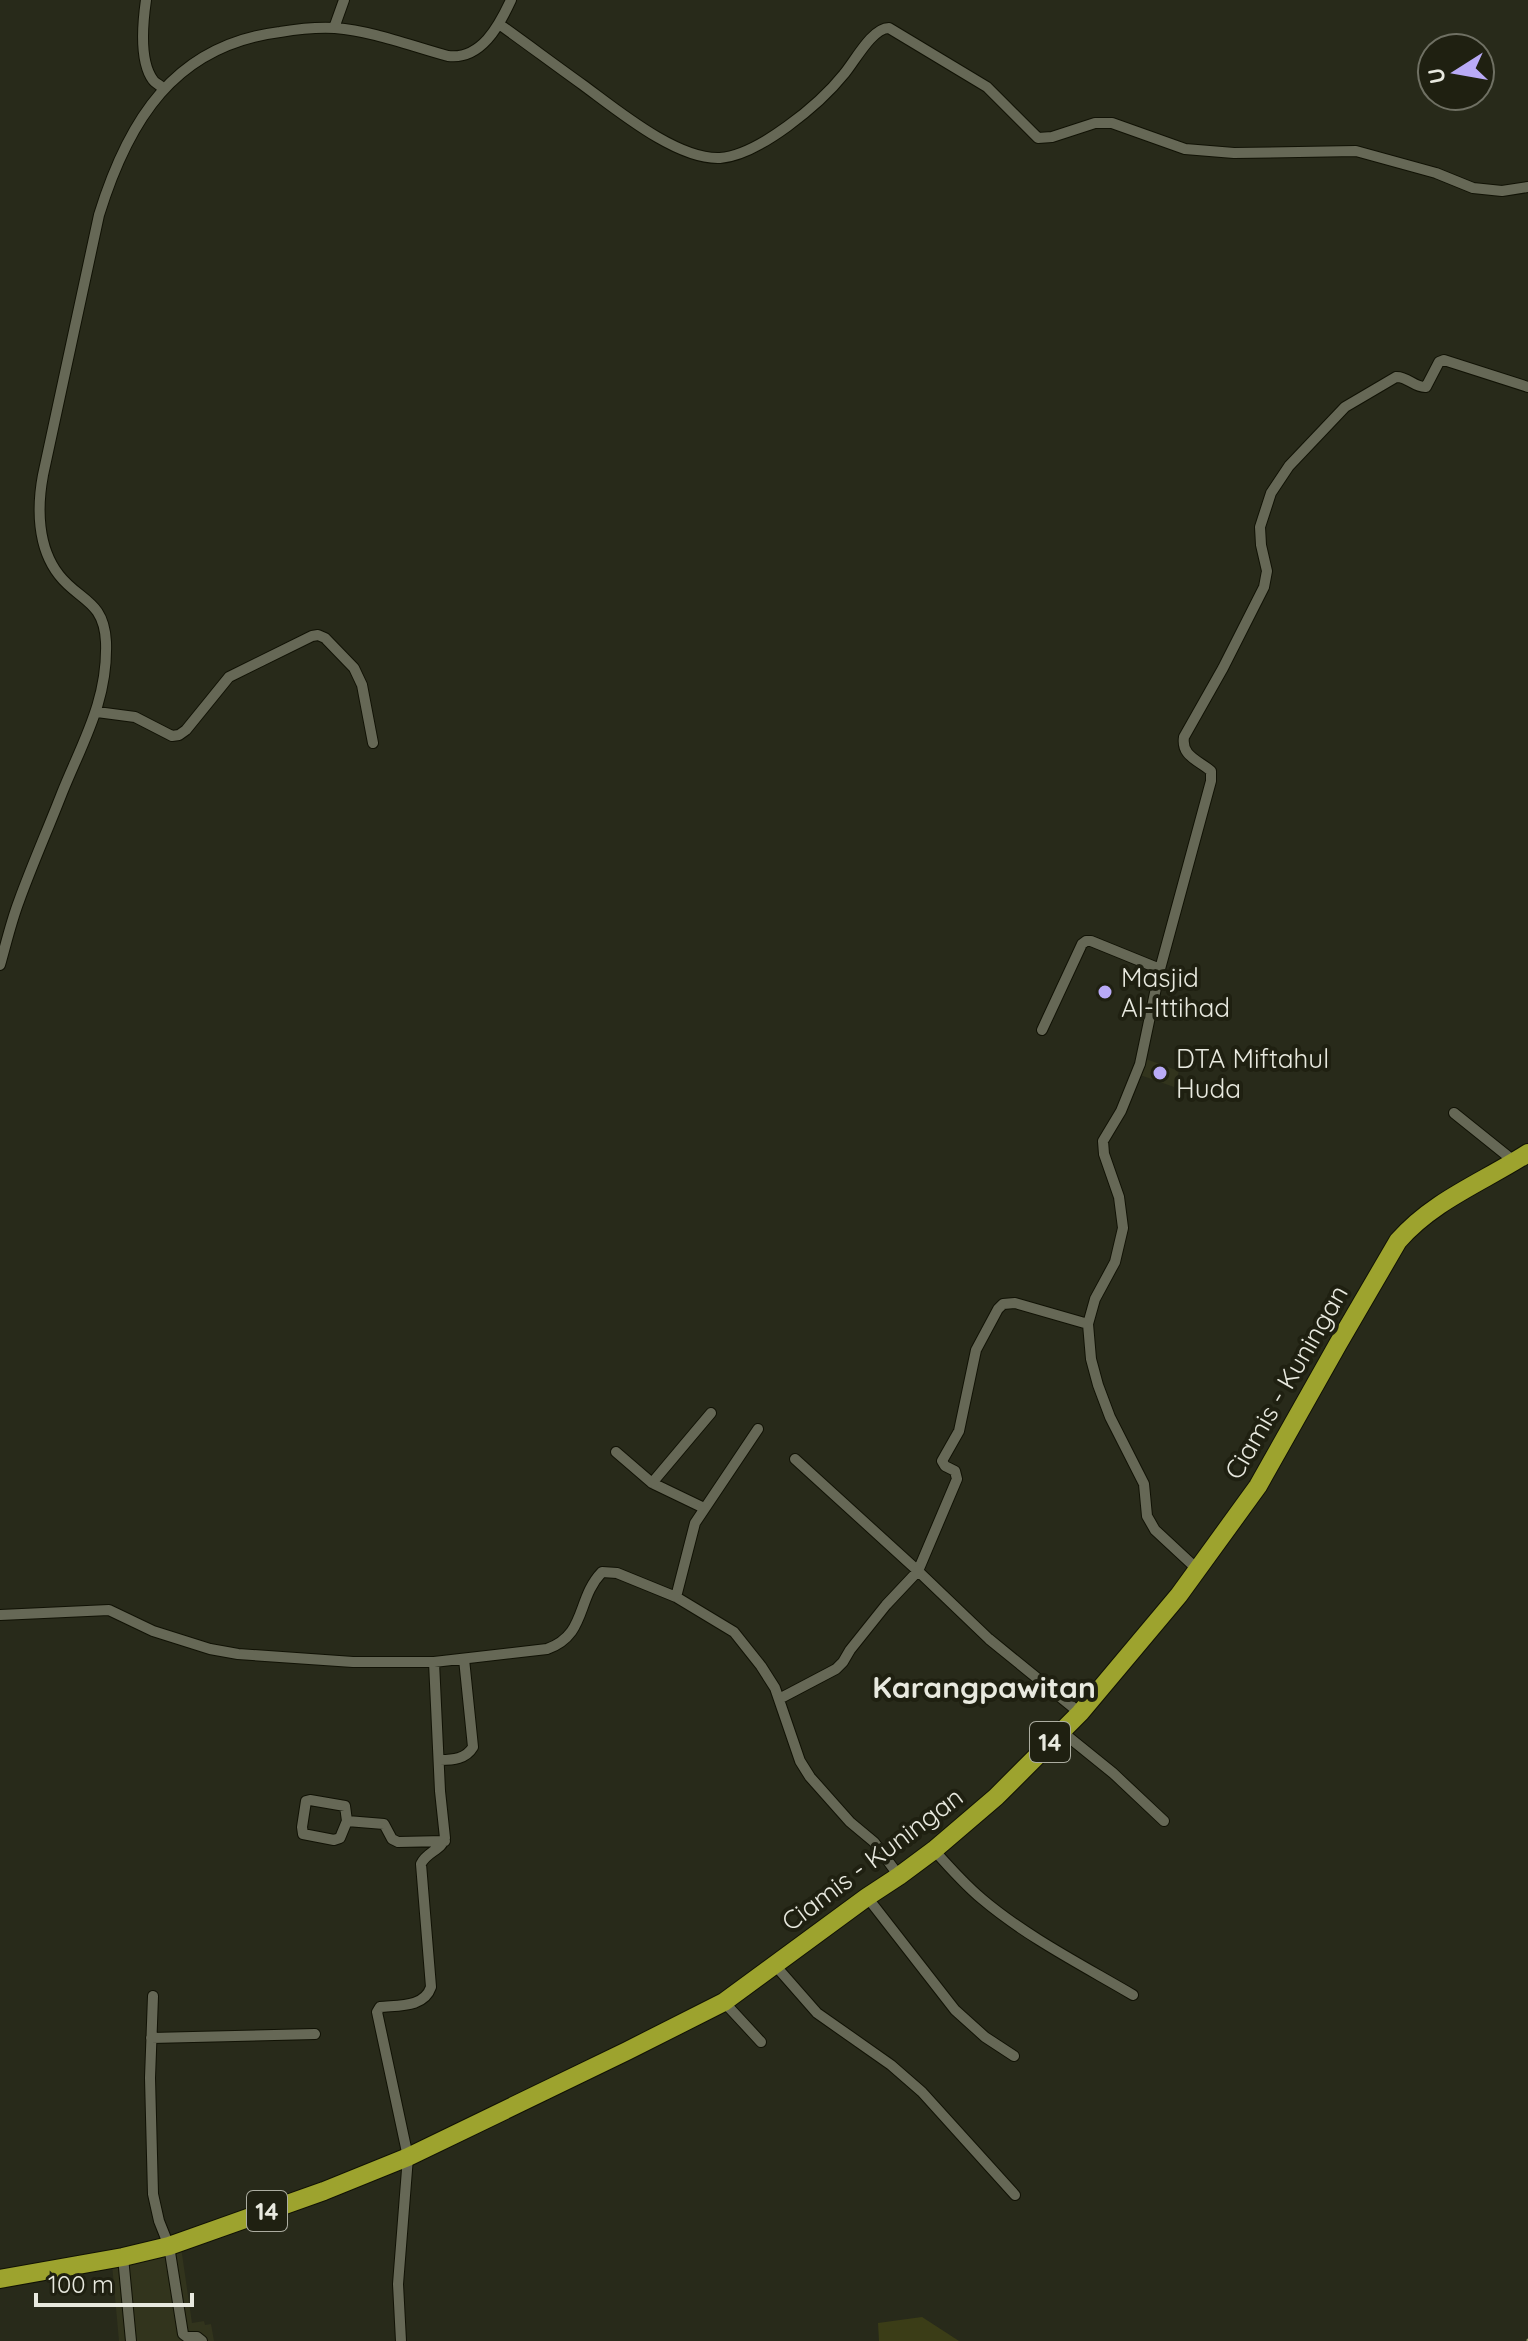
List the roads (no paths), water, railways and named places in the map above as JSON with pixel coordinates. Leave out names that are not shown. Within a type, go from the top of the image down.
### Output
[{"type":"highway","name":"Ciamis - Kuningan","points":[[0,2279],[169,2246],[324,2191],[408,2157],[724,2002],[899,1876],[996,1797],[1080,1713],[1137,1647],[1258,1486],[1398,1241],[1442,1202],[1521,1158]]},
{"type":"street","points":[[146,0],[143,34],[147,66],[153,80],[163,88]]},
{"type":"street","points":[[334,28],[344,0]]},
{"type":"street","points":[[0,965],[18,903],[97,712],[104,671],[106,642],[95,608],[60,577],[48,557],[40,519],[40,487],[105,198],[130,136],[163,88],[227,43],[261,34],[334,28],[456,57],[469,54],[487,40],[511,0]]},
{"type":"street","points":[[499,24],[638,125],[691,153],[705,157],[736,155],[787,126],[833,87],[877,31],[889,28],[987,87],[1038,138],[1052,137],[1095,123],[1112,123],[1185,149],[1234,153],[1356,151],[1436,173],[1473,188],[1502,191],[1528,187]]},
{"type":"street","points":[[1197,1569],[1150,1523],[1144,1484],[1110,1417],[1098,1385],[1088,1336],[1095,1299],[1115,1262],[1123,1228],[1119,1197],[1104,1154],[1103,1141],[1121,1111],[1140,1064],[1160,969],[1212,776],[1211,771],[1188,755],[1184,749],[1184,737],[1264,587],[1267,571],[1260,538],[1262,517],[1271,493],[1296,458],[1352,402],[1399,376],[1426,387],[1441,360],[1528,387]]},
{"type":"street","points":[[97,712],[135,717],[164,733],[179,735],[229,677],[318,635],[325,638],[354,668],[362,685],[373,743]]},
{"type":"street","points":[[1042,1030],[1086,941],[1160,969]]},
{"type":"street","points":[[1454,1113],[1521,1158]]},
{"type":"street","points":[[779,1699],[836,1669],[886,1605],[918,1571],[957,1479],[955,1471],[942,1461],[959,1431],[976,1350],[998,1309],[1003,1304],[1015,1303],[1088,1324]]},
{"type":"street","points":[[652,1483],[711,1413]]},
{"type":"street","points":[[676,1597],[695,1523],[758,1429]]},
{"type":"street","points":[[616,1452],[652,1483],[704,1508]]},
{"type":"street","points":[[795,1459],[989,1639],[1080,1713]]},
{"type":"street","points":[[0,1615],[109,1610],[153,1631],[224,1652],[361,1663],[434,1662],[560,1645],[573,1631],[590,1589],[602,1572],[617,1573],[676,1597],[734,1632],[761,1666],[779,1699],[800,1761],[810,1777],[850,1822],[874,1842],[899,1876]]},
{"type":"street","points":[[440,1760],[462,1757],[473,1747],[464,1659]]},
{"type":"street","points":[[434,1662],[445,1841]]},
{"type":"street","points":[[1061,1731],[1137,1793],[1164,1821]]},
{"type":"street","points":[[308,1800],[344,1805],[347,1821],[343,1835],[337,1839],[302,1832],[304,1806],[308,1800]]},
{"type":"street","points":[[347,1821],[384,1824],[392,1839],[398,1842],[445,1841]]},
{"type":"street","points":[[401,2341],[398,2284],[408,2157],[377,2012],[380,2007],[420,2001],[430,1992],[421,1864],[445,1841]]},
{"type":"street","points":[[934,1850],[994,1908],[1133,1995]]},
{"type":"street","points":[[867,1897],[955,2010],[985,2037],[1014,2056]]},
{"type":"street","points":[[774,1964],[817,2013],[891,2065],[922,2092],[1015,2195]]},
{"type":"street","points":[[153,1996],[150,2078],[155,2209],[169,2246],[183,2334],[202,2341]]},
{"type":"street","points":[[724,2002],[761,2042]]},
{"type":"street","points":[[151,2038],[315,2034]]},
{"type":"street","points":[[123,2257],[131,2341]]},
{"type":"place","name":"Masjid Al-Ittihad","points":[[1105,992]]},
{"type":"place","name":"DTA Miftahul Huda","points":[[1160,1073]]},
{"type":"district","name":"Karangpawitan","points":[[984,1687]]}]
